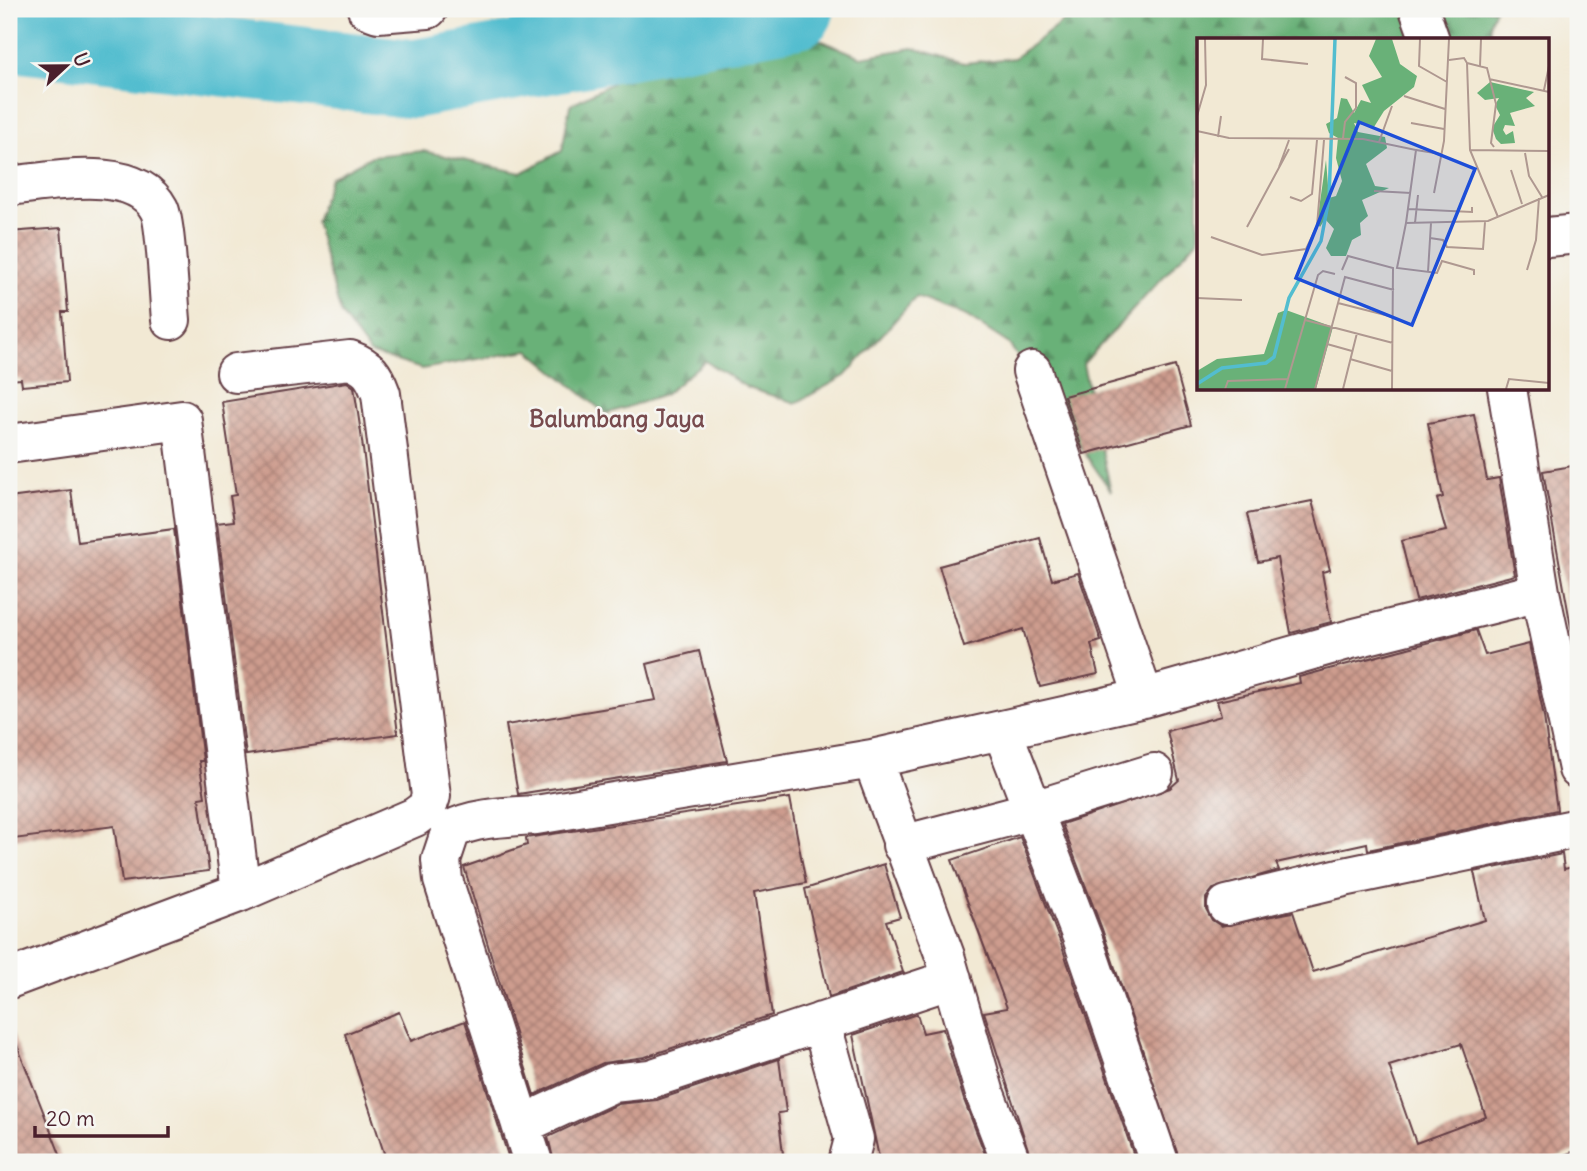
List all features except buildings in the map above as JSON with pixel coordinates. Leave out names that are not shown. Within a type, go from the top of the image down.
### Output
[{"type":"street","points":[[367,9],[378,13],[428,9]]},
{"type":"street","points":[[1419,9],[1429,38]]},
{"type":"street","points":[[9,186],[102,177],[147,193],[160,211],[172,320]]},
{"type":"street","points":[[1548,237],[1578,234]]},
{"type":"street","points":[[9,979],[241,892],[415,817],[427,808],[431,796],[381,394],[374,374],[365,365],[350,360],[236,373]]},
{"type":"street","points":[[1032,371],[1144,698]]},
{"type":"street","points":[[1507,390],[1540,592],[1578,769]]},
{"type":"street","points":[[9,443],[182,420],[241,892]]},
{"type":"street","points":[[533,1162],[443,880],[441,860],[451,830],[473,823],[872,759],[1144,698],[1351,639],[1540,592]]},
{"type":"street","points":[[1002,730],[1031,811],[1082,937],[1159,1162]]},
{"type":"street","points":[[872,759],[952,979],[985,1094],[1011,1162]]},
{"type":"street","points":[[902,845],[1031,811],[1154,773]]},
{"type":"street","points":[[1227,905],[1578,828]]},
{"type":"street","points":[[521,1125],[612,1083],[650,1079],[952,979]]},
{"type":"street","points":[[821,1022],[854,1139],[848,1162]]},
{"type":"green space","points":[[543,9],[815,9],[815,38],[861,57],[913,48],[964,63],[1014,58],[1080,9],[1495,9],[1490,22],[1490,38],[1197,38],[1197,240],[1083,364],[1111,491],[1009,344],[966,316],[916,297],[845,376],[796,403],[748,388],[705,361],[664,395],[606,414],[529,350],[422,369],[370,353],[341,314],[315,221],[331,178],[372,156],[423,151],[521,173],[562,151],[570,105],[612,83],[625,38],[573,53],[529,29]]},
{"type":"waterway","points":[[9,32],[414,79],[795,9]]},
{"type":"district","name":"Balumbang Jaya","points":[[617,418]]}]
